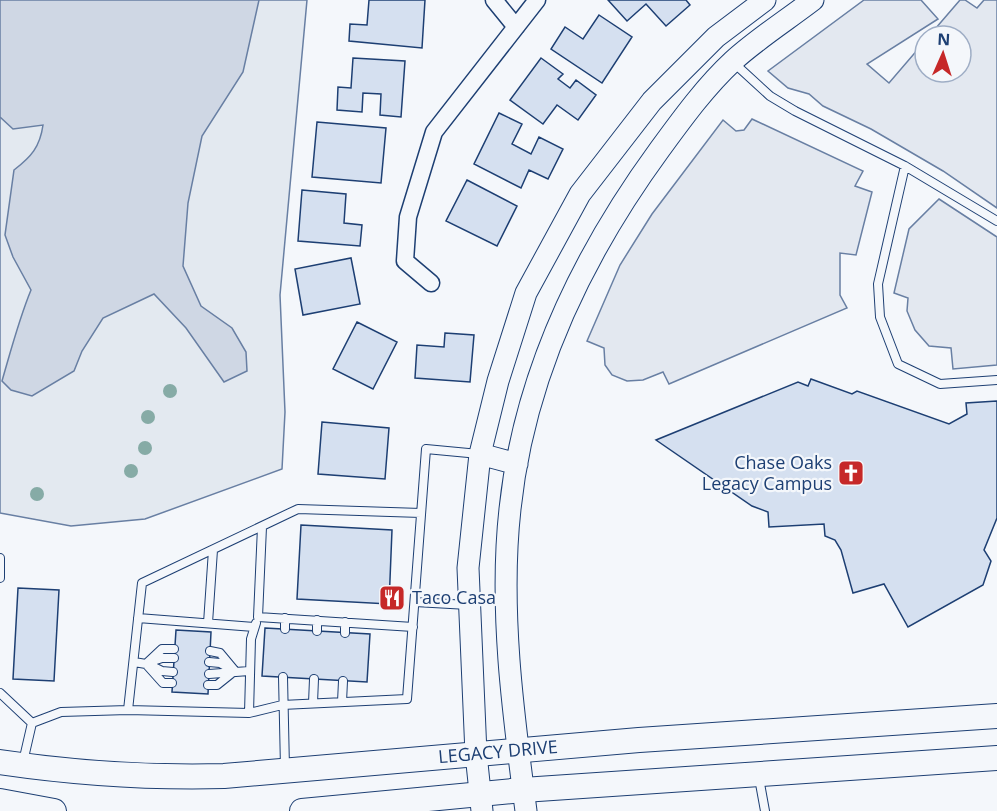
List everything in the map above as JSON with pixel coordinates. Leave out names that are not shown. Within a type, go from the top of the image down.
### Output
[{"type":"main road","name":"LEGACY DRIVE","points":[[11,764],[92,774],[162,778],[285,772],[517,750],[997,716]]},
{"type":"main road","points":[[302,811],[525,800],[758,774],[997,758]]},
{"type":"main road","points":[[11,764],[6,806],[54,811]]},
{"type":"street","points":[[494,0],[516,27]]},
{"type":"street","points":[[431,283],[405,261],[408,217],[434,132],[537,0]]},
{"type":"street","points":[[482,803],[477,754],[468,568],[480,454],[498,381],[526,293],[580,194],[652,101],[716,37],[765,0]]},
{"type":"street","points":[[525,800],[517,750],[508,659],[508,570],[510,511],[517,464],[533,389],[566,302],[629,190],[682,120],[733,62],[813,0]]},
{"type":"street","points":[[716,37],[733,62]]},
{"type":"street","points":[[480,454],[517,464]]},
{"type":"lane","points":[[733,62],[770,96],[795,111],[905,166],[997,221]]},
{"type":"lane","points":[[905,166],[878,284],[880,317],[898,364],[940,384],[997,380]]},
{"type":"lane","points":[[11,764],[32,723],[61,712],[128,710],[249,713],[282,705],[407,699],[426,450],[480,454]]},
{"type":"lane","points":[[128,710],[142,583],[298,509],[421,513]]},
{"type":"lane","points":[[249,713],[250,639],[258,617],[262,526]]},
{"type":"lane","points":[[208,623],[213,550]]},
{"type":"lane","points":[[0,558],[0,578]]},
{"type":"lane","points":[[415,602],[470,605]]},
{"type":"lane","points":[[258,617],[413,627]]},
{"type":"lane","points":[[138,618],[254,627]]},
{"type":"lane","points":[[285,618],[285,629]]},
{"type":"lane","points":[[317,620],[317,631]]},
{"type":"lane","points":[[345,622],[345,633]]},
{"type":"lane","points":[[147,663],[162,649],[174,654]]},
{"type":"lane","points":[[210,651],[220,653],[235,671]]},
{"type":"lane","points":[[134,662],[147,663],[162,671],[173,672]]},
{"type":"lane","points":[[209,662],[220,663],[235,671]]},
{"type":"lane","points":[[147,663],[163,683],[172,683]]},
{"type":"lane","points":[[208,685],[217,685],[235,671]]},
{"type":"lane","points":[[209,675],[249,671]]},
{"type":"lane","points":[[283,677],[285,772]]},
{"type":"lane","points":[[313,703],[314,679]]},
{"type":"lane","points":[[342,702],[343,681]]},
{"type":"lane","points":[[0,693],[32,723]]},
{"type":"lane","points":[[758,774],[765,811]]},
{"type":"shaded area","points":[[0,0],[307,0],[280,295],[285,412],[282,469],[145,519],[71,526],[0,513]]},
{"type":"shaded area","points":[[0,0],[259,0],[243,72],[202,136],[188,203],[183,266],[201,306],[232,328],[246,352],[247,371],[224,382],[186,328],[154,294],[103,318],[82,351],[74,371],[32,396],[11,390],[2,381],[31,290],[13,257],[5,235],[14,170],[34,151],[43,125],[13,129],[0,117]]},
{"type":"shaded area","points":[[864,0],[921,0],[938,19],[930,24],[913,24],[913,35],[867,64],[889,83],[913,55],[913,84],[973,84],[973,24],[939,24],[960,0],[965,0],[977,8],[984,0],[997,0],[997,208],[943,171],[871,129],[823,106],[809,94],[788,88],[768,71]]},
{"type":"shaded area","points":[[752,119],[863,171],[855,186],[872,192],[856,255],[840,253],[840,295],[847,308],[669,384],[663,372],[643,380],[627,381],[612,375],[605,365],[604,348],[587,341],[620,265],[652,214],[723,120],[736,131],[744,130]]},
{"type":"shaded area","points":[[939,199],[997,237],[997,365],[953,369],[951,348],[929,346],[915,330],[907,311],[908,298],[894,293],[909,229]]},
{"type":"building","points":[[369,0],[425,0],[422,48],[349,41],[350,24],[367,25]]},
{"type":"building","points":[[608,0],[686,0],[690,5],[666,26],[646,4],[627,21]]},
{"type":"building","points":[[599,15],[632,37],[602,83],[551,49],[565,27],[583,39]]},
{"type":"building","points":[[353,58],[405,61],[401,117],[380,115],[381,94],[363,93],[362,112],[337,110],[338,87],[351,88]]},
{"type":"building","points":[[541,58],[563,74],[558,79],[570,88],[576,80],[596,95],[578,120],[557,105],[543,124],[510,100]]},
{"type":"building","points":[[499,113],[522,124],[512,144],[531,154],[539,137],[563,149],[548,179],[529,170],[521,188],[474,164]]},
{"type":"building","points":[[317,122],[386,128],[381,183],[312,177]]},
{"type":"building","points":[[467,180],[517,206],[497,246],[446,221]]},
{"type":"building","points":[[302,190],[346,194],[344,223],[362,225],[360,246],[298,241]]},
{"type":"building","points":[[351,258],[360,304],[303,315],[295,269]]},
{"type":"building","points":[[357,322],[397,342],[373,389],[333,369]]},
{"type":"building","points":[[445,333],[474,335],[470,382],[415,378],[417,345],[444,347]]},
{"type":"building","name":"Chase Oaks Legacy Campus","points":[[811,379],[852,394],[857,391],[949,424],[967,414],[966,403],[997,401],[997,518],[984,550],[991,561],[983,585],[908,627],[884,584],[853,593],[841,550],[835,540],[825,536],[824,524],[769,527],[768,512],[752,506],[656,440],[798,382],[808,386]]},
{"type":"building","points":[[322,422],[389,428],[385,479],[318,474]]},
{"type":"building","points":[[301,525],[392,530],[389,604],[297,599]]},
{"type":"building","points":[[18,588],[59,590],[54,681],[13,679]]},
{"type":"building","points":[[265,628],[370,634],[367,682],[262,676]]},
{"type":"building","points":[[176,630],[211,632],[208,694],[172,692]]},
{"type":"place","name":"Chase Oaks Legacy Campus","points":[[851,473]]},
{"type":"place","name":"Taco Casa","points":[[392,598]]}]
